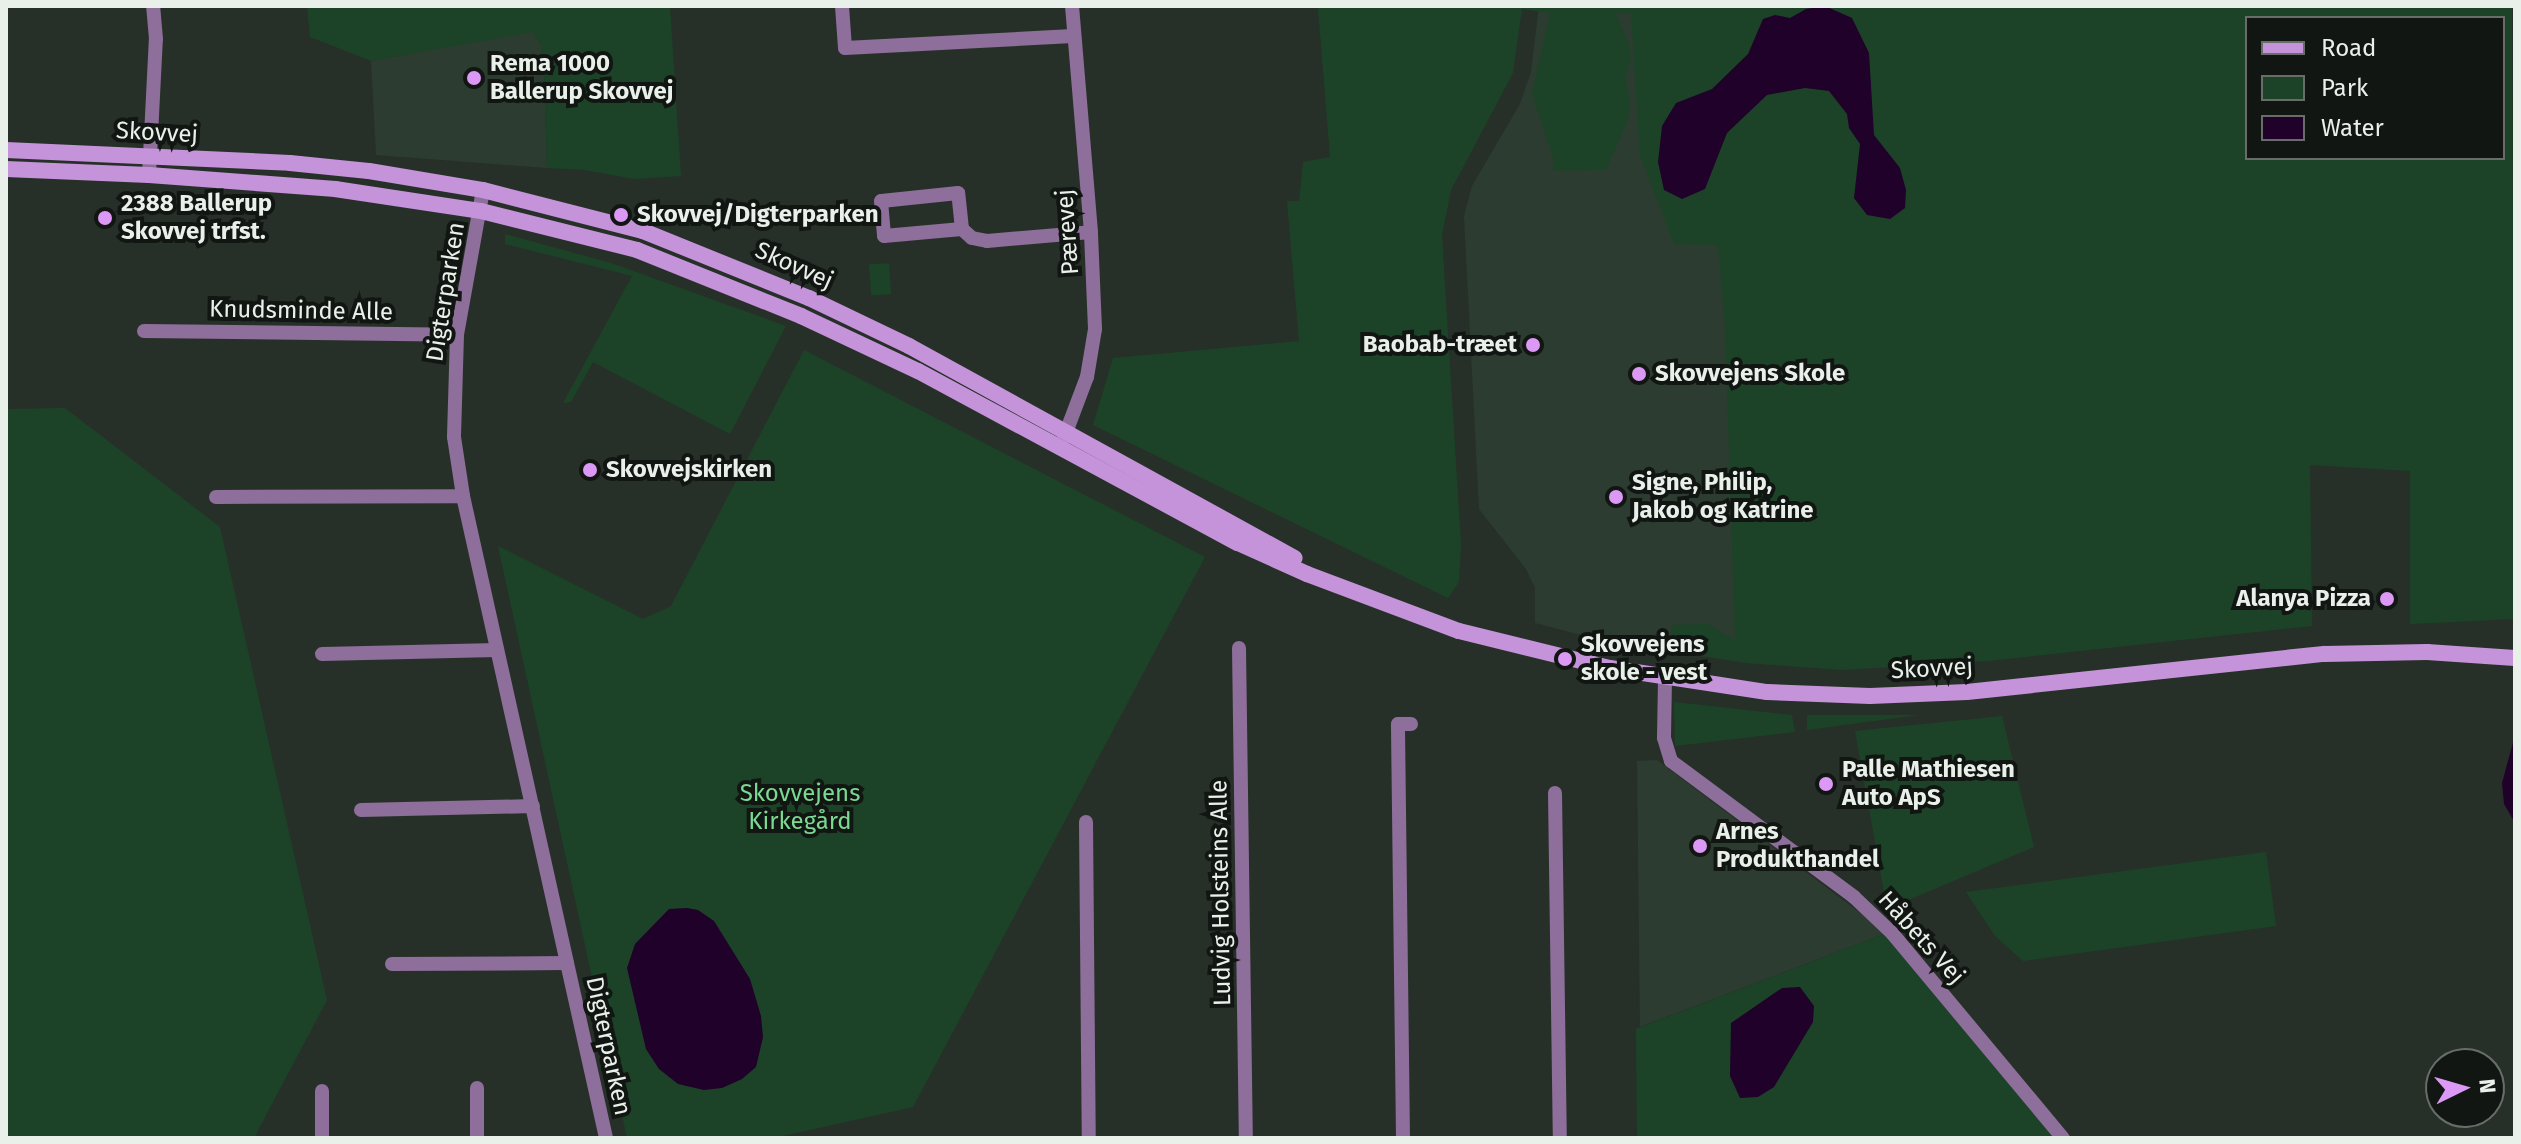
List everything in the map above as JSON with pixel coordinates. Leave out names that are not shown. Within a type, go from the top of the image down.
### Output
[{"type":"street","points":[[149,175],[156,39],[153,6]]},
{"type":"street","points":[[842,6],[845,48],[1073,36]]},
{"type":"street","name":"Pærevej","points":[[1058,448],[1069,432],[1087,377],[1095,329],[1091,232],[1072,6]]},
{"type":"street","name":"Skovvej","points":[[6,150],[353,169],[483,190],[585,214],[715,258],[809,298],[909,346],[1362,595]]},
{"type":"street","name":"Skovvej","points":[[6,169],[149,175],[335,189],[481,211],[603,240],[700,273],[918,371],[1238,543],[1362,595],[1459,631],[1565,659],[1665,679],[1767,692],[1870,696],[1967,692],[2327,654],[2427,652],[2515,658]]},
{"type":"street","name":"Digterparken","points":[[483,190],[457,335],[454,437],[463,496],[606,1138]]},
{"type":"street","points":[[962,229],[884,236],[881,201],[958,193],[962,229],[972,238],[987,241],[1091,232]]},
{"type":"street","name":"Knudsminde Alle","points":[[144,331],[457,335]]},
{"type":"street","points":[[216,497],[463,496]]},
{"type":"street","name":"Ludvig Holsteins Alle","points":[[1239,648],[1246,1138]]},
{"type":"street","points":[[322,654],[497,650]]},
{"type":"street","name":"Håbets Vej","points":[[1665,679],[1664,738],[1671,761],[1854,897],[1892,933],[2063,1138]]},
{"type":"street","points":[[1403,1138],[1398,724],[1411,724]]},
{"type":"street","points":[[1555,793],[1560,1138]]},
{"type":"street","points":[[361,810],[533,806]]},
{"type":"street","points":[[1086,822],[1089,1138]]},
{"type":"street","name":"Digterparken","points":[[392,964],[567,963]]},
{"type":"street","points":[[477,1088],[477,1138]]},
{"type":"street","points":[[322,1091],[322,1138]]},
{"type":"shaded area","name":"Skovvejens Skole","points":[[1539,6],[1786,6],[1823,666],[1758,664],[1620,645],[1535,623],[1535,588],[1526,569],[1479,509],[1464,216],[1472,186],[1520,104],[1531,72]]},
{"type":"shaded area","points":[[532,31],[541,45],[547,168],[376,155],[371,61]]},
{"type":"shaded area","points":[[1657,760],[1887,933],[1640,1027],[1637,761]]},
{"type":"green space","points":[[307,6],[670,6],[681,176],[634,179],[585,170],[547,168],[541,45],[532,32],[371,61],[310,37]]},
{"type":"green space","points":[[2512,6],[2515,619],[2410,624],[2410,471],[2310,465],[2312,626],[1989,661],[1842,670],[1746,663],[1672,651],[1671,625],[1708,624],[1735,640],[1725,327],[1718,245],[1674,244],[1640,155],[1631,14],[1616,14],[1629,45],[1631,60],[1625,76],[1630,100],[1628,120],[1606,170],[1553,171],[1553,158],[1532,94],[1550,13],[1522,9],[1513,73],[1451,190],[1442,235],[1461,544],[1459,582],[1448,598],[1093,425],[1113,358],[1299,341],[1287,201],[1299,201],[1303,162],[1330,157],[1318,8]]},
{"type":"green space","points":[[505,234],[611,263],[786,326],[730,434],[593,362],[571,402],[563,403],[632,276],[505,244]]},
{"type":"green space","points":[[889,263],[891,294],[871,295],[869,264]]},
{"type":"green space","name":"Skovvejens Kirkegård","points":[[804,350],[1205,557],[913,1107],[774,1138],[627,1138],[498,546],[643,619],[671,606]]},
{"type":"green space","points":[[65,408],[220,527],[327,1000],[254,1138],[6,1138],[6,409]]},
{"type":"green space","points":[[1674,702],[1792,715],[1795,732],[1675,746]]},
{"type":"green space","points":[[1807,715],[1919,715],[1807,730]]},
{"type":"green space","points":[[2002,716],[2034,847],[1887,909],[1855,731]]},
{"type":"green space","points":[[2266,852],[2276,926],[2023,961],[1995,936],[1966,892]]},
{"type":"green space","points":[[1887,933],[2055,1138],[1637,1138],[1636,1029]]},
{"type":"water","points":[[1825,6],[1852,18],[1869,53],[1874,135],[1900,168],[1906,190],[1905,208],[1890,219],[1867,215],[1854,198],[1860,144],[1849,128],[1847,114],[1829,91],[1805,88],[1767,95],[1727,133],[1705,189],[1682,199],[1664,190],[1658,162],[1662,126],[1676,103],[1712,89],[1748,54],[1763,19],[1775,15],[1790,18],[1806,9]]},
{"type":"water","points":[[2515,735],[2515,823],[2504,804],[2502,783]]},
{"type":"water","points":[[669,909],[698,910],[714,921],[750,979],[761,1016],[763,1037],[756,1067],[742,1079],[722,1088],[704,1090],[678,1084],[659,1069],[646,1049],[627,968],[635,944]]},
{"type":"water","points":[[1800,987],[1814,1006],[1813,1022],[1774,1087],[1758,1097],[1740,1098],[1730,1076],[1731,1023],[1782,988]]},
{"type":"place","name":"Rema 1000 Ballerup Skovvej","points":[[474,78]]},
{"type":"place","name":"Skovvej/Digterparken","points":[[621,215]]},
{"type":"place","name":"2388 Ballerup Skovvej trfst.","points":[[105,218]]},
{"type":"place","name":"Baobab-træet","points":[[1533,345]]},
{"type":"place","name":"Skovvejens Skole","points":[[1639,374]]},
{"type":"place","name":"Skovvejskirken","points":[[590,470]]},
{"type":"place","name":"Signe, Philip, Jakob og Katrine","points":[[1616,497]]},
{"type":"place","name":"Alanya Pizza","points":[[2387,599]]},
{"type":"place","name":"Skovvejens skole - vest","points":[[1565,659]]},
{"type":"place","name":"Palle Mathiesen Auto ApS","points":[[1826,784]]},
{"type":"place","name":"Arnes Produkthandel","points":[[1700,846]]}]
